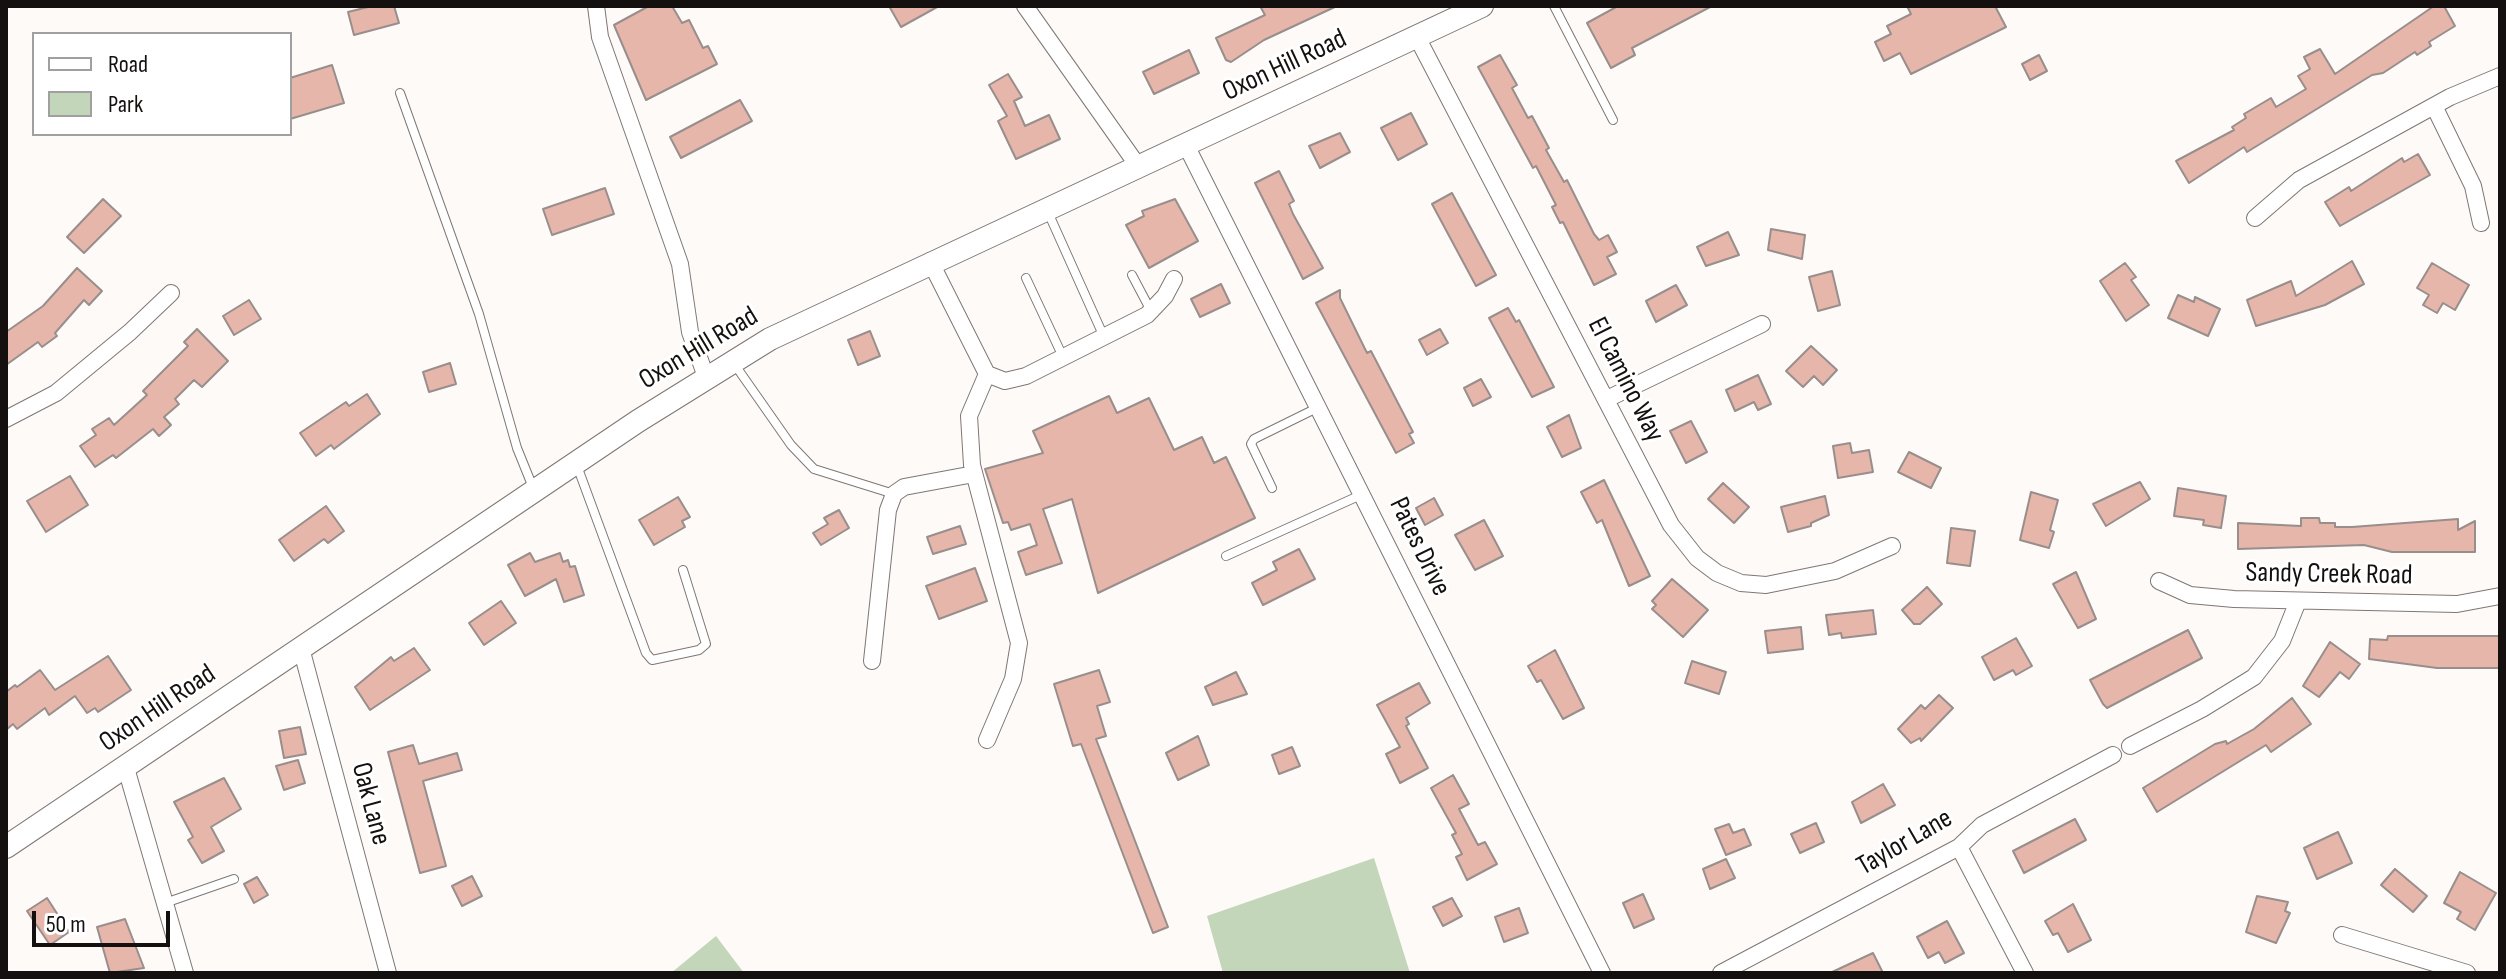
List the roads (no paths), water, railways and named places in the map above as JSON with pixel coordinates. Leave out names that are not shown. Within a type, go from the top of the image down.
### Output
[{"type":"main road","name":"Oxon Hill Road","points":[[6,847],[534,491],[733,361],[818,314],[1482,6]]},
{"type":"street","points":[[596,6],[600,37],[680,264],[690,332],[706,377]]},
{"type":"street","points":[[1025,6],[1138,166]]},
{"type":"street","name":"El Camino Way","points":[[1417,37],[1671,525],[1697,558],[1717,573],[1741,583],[1766,585],[1801,581],[1835,571],[1892,546]]},
{"type":"street","points":[[2255,218],[2299,180],[2474,84],[2500,76]]},
{"type":"street","points":[[2434,106],[2473,186],[2481,223]]},
{"type":"street","name":"Pates Drive","points":[[1186,145],[1602,973]]},
{"type":"street","points":[[930,261],[987,374],[1005,381],[1026,376],[1151,312],[1174,279]]},
{"type":"street","points":[[6,419],[56,393],[130,332],[171,293]]},
{"type":"street","points":[[1607,399],[1762,324]]},
{"type":"street","points":[[987,374],[969,416],[974,474],[1019,643],[1013,679],[987,740]]},
{"type":"street","points":[[872,661],[888,510],[894,494],[904,487],[974,474]]},
{"type":"street","name":"Sandy Creek Road","points":[[2159,581],[2190,595],[2298,601],[2457,604],[2500,596]]},
{"type":"street","points":[[2130,746],[2254,677],[2282,641],[2298,601]]},
{"type":"street","name":"Oak Lane","points":[[301,648],[388,973]]},
{"type":"street","name":"Taylor Lane","points":[[1721,973],[1959,847],[1982,825],[2113,755]]},
{"type":"street","points":[[126,768],[185,973]]},
{"type":"street","points":[[1959,847],[2025,973]]},
{"type":"street","points":[[2342,935],[2467,973]]},
{"type":"lane","points":[[1554,6],[1613,120]]},
{"type":"lane","points":[[400,93],[479,314],[517,448],[534,491]]},
{"type":"lane","points":[[1046,209],[1104,337]]},
{"type":"lane","points":[[1132,275],[1151,312]]},
{"type":"lane","points":[[1026,278],[1063,357]]},
{"type":"lane","points":[[733,361],[759,403],[814,469],[894,494]]},
{"type":"lane","points":[[1272,488],[1251,444],[1254,439],[1320,407]]},
{"type":"lane","points":[[576,463],[646,653],[652,660],[699,650],[706,644],[683,570]]},
{"type":"lane","points":[[1226,556],[1363,494]]},
{"type":"lane","points":[[165,903],[234,879]]}]
